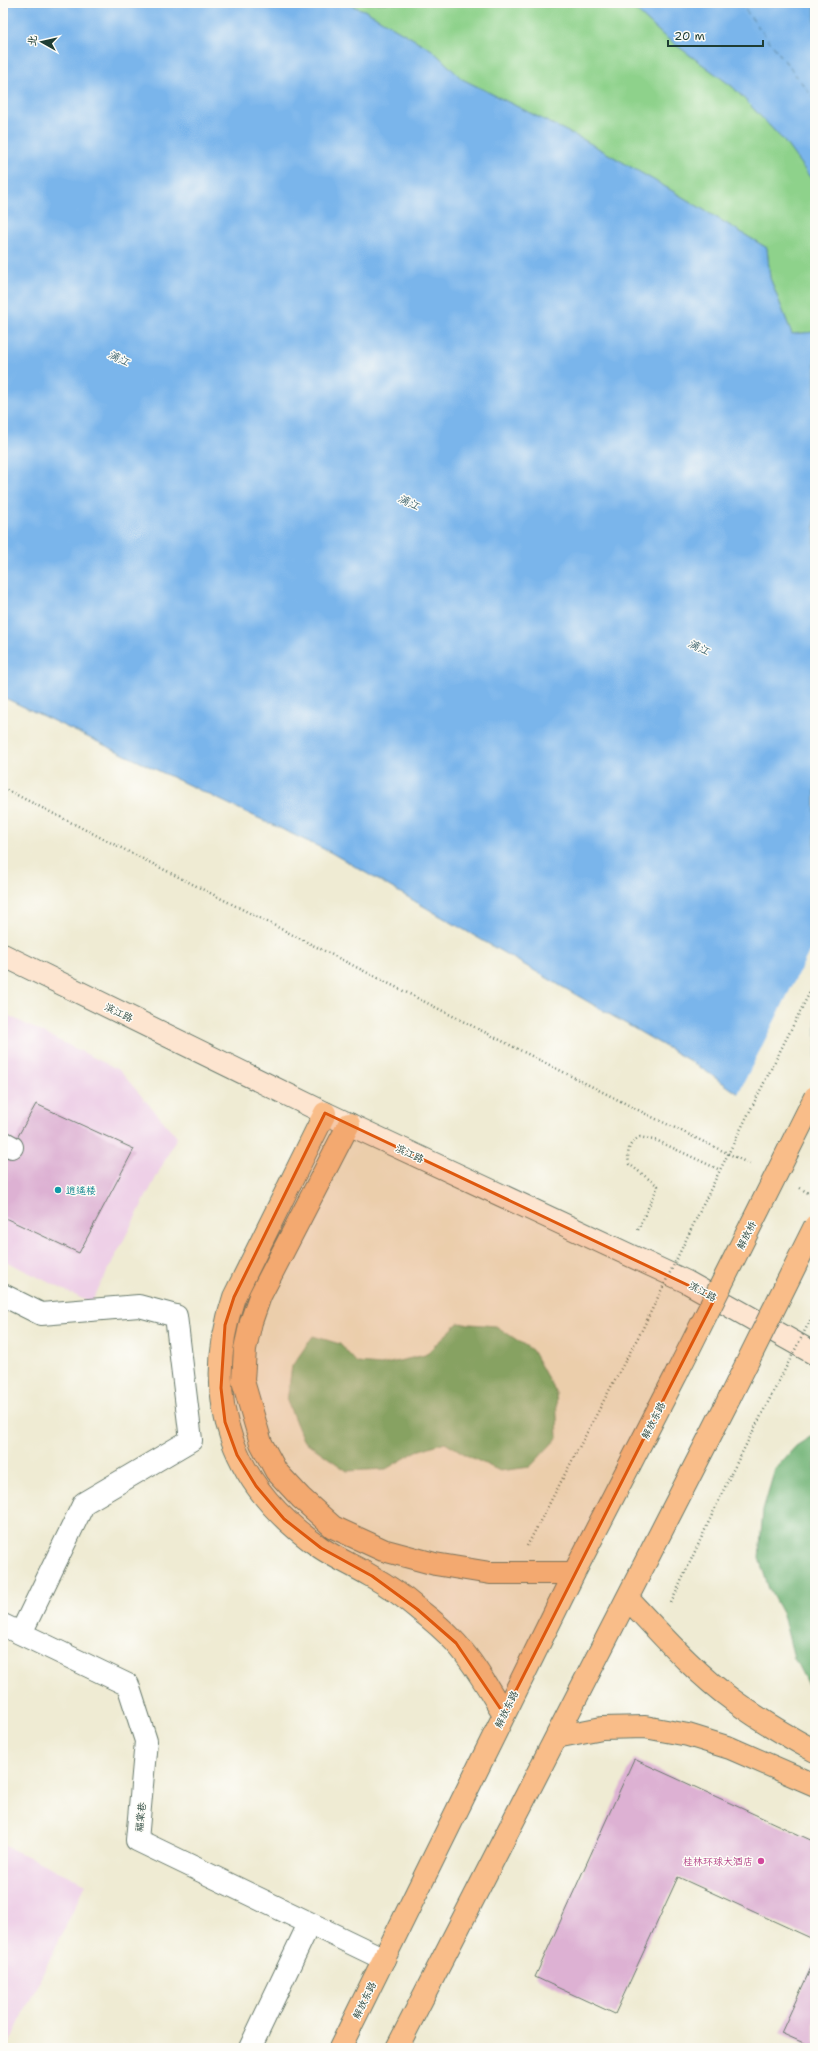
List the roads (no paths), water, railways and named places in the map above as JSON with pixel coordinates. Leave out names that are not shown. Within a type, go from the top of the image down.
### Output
[{"type":"main road","name":"滨江路","points":[[3,955],[325,1113],[687,1282],[815,1354]]},
{"type":"main road","name":"解放桥","points":[[677,1373],[815,1097]]},
{"type":"main road","points":[[325,1113],[234,1297],[225,1325],[221,1388],[225,1422],[237,1454],[256,1486],[284,1519],[321,1548],[372,1576],[418,1608],[456,1644],[481,1676],[504,1714]]},
{"type":"main road","points":[[349,1124],[260,1296],[251,1322],[245,1349],[244,1381],[261,1443],[276,1471],[301,1498],[333,1527],[382,1550],[427,1562],[490,1573],[574,1573]]},
{"type":"main road","points":[[397,2048],[628,1599],[815,1226]]},
{"type":"main road","name":"解放东路","points":[[340,2048],[574,1573],[677,1373]]},
{"type":"main road","points":[[628,1599],[684,1657],[733,1701],[780,1732],[815,1751]]},
{"type":"main road","points":[[556,1737],[602,1728],[644,1727],[673,1732],[730,1748],[815,1785]]},
{"type":"street","points":[[3,1295],[41,1314],[139,1306],[176,1316],[191,1440],[84,1503],[12,1629]]},
{"type":"street","name":"福棠巷","points":[[12,1629],[128,1685],[146,1741],[137,1840],[384,1959]]},
{"type":"street","points":[[250,2048],[309,1924]]},
{"type":"water","name":"漓江","points":[[3,3],[343,3],[364,10],[432,50],[462,79],[584,140],[767,248],[770,278],[792,334],[815,332],[815,1147],[697,1065],[330,852],[3,697]]},
{"type":"water","points":[[628,3],[815,3],[815,184],[784,141],[733,87],[664,36]]},
{"type":"place","name":"逍遥楼","points":[[58,1190]]},
{"type":"place","name":"桂林环球大酒店","points":[[761,1861]]}]
